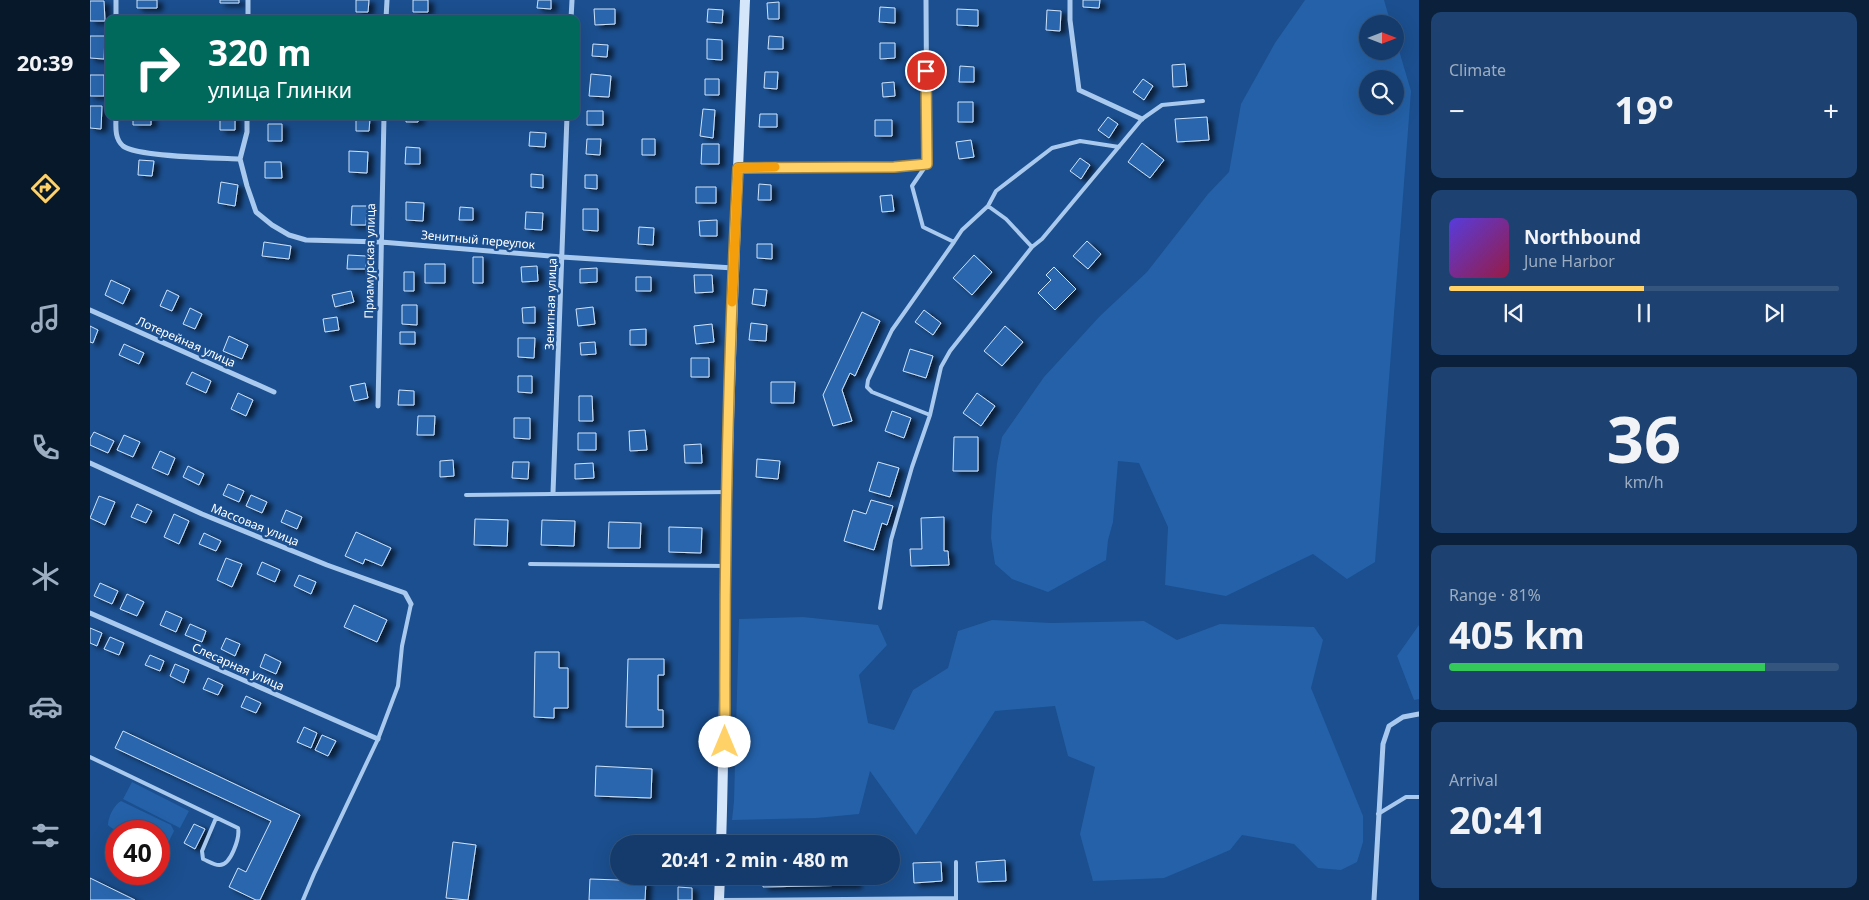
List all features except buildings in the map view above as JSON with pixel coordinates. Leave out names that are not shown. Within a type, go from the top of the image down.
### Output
[{"type":"street","points":[[116,0],[116,15]]},
{"type":"street","points":[[248,0],[248,15]]},
{"type":"street","points":[[386,0],[386,15]]},
{"type":"street","points":[[571,15],[572,0]]},
{"type":"street","points":[[721,835],[725,742],[725,566],[733,268],[745,0]]},
{"type":"street","points":[[738,168],[894,167],[927,164],[926,0]]},
{"type":"street","points":[[1070,0],[1070,20],[1080,90],[1142,119]]},
{"type":"street","points":[[116,120],[118,141],[125,148],[146,152],[240,159],[247,132],[247,120]]},
{"type":"street","name":"Приамурская улица","points":[[378,406],[384,120]]},
{"type":"street","name":"Зенитная улица","points":[[554,493],[567,120]]},
{"type":"street","name":"Зенитный переулок","points":[[240,159],[256,212],[272,225],[289,235],[306,240],[380,242],[562,257],[733,268]]},
{"type":"street","name":"Лотерейная улица","points":[[90,310],[274,392]]},
{"type":"street","name":"Массовая улица","points":[[90,462],[202,514],[327,565],[405,593],[411,604]]},
{"type":"street","name":"Слесарная улица","points":[[90,614],[378,739]]},
{"type":"street","points":[[1374,900],[1383,744],[1389,726],[1403,718],[1419,714]]},
{"type":"street","points":[[718,900],[719,885]]},
{"type":"lane","points":[[880,608],[892,540],[912,467],[930,415],[941,367],[950,352],[1032,247],[1042,240],[1142,119],[1162,105],[1203,101]]},
{"type":"lane","points":[[930,415],[872,392],[867,387],[868,380],[892,330],[962,230],[988,206],[996,191],[1052,148],[1080,141],[1119,147]]},
{"type":"lane","points":[[927,164],[912,186],[923,227],[954,242]]},
{"type":"lane","points":[[988,206],[1006,219],[1032,247]]},
{"type":"lane","points":[[466,495],[727,492]]},
{"type":"lane","points":[[530,564],[725,566]]},
{"type":"lane","points":[[303,900],[378,739],[398,686],[402,646],[411,604]]},
{"type":"lane","points":[[90,757],[238,828],[240,835],[231,856],[225,863],[219,865],[203,859],[202,851],[216,818]]},
{"type":"lane","points":[[1378,814],[1406,797],[1419,796]]},
{"type":"lane","points":[[718,900],[956,899],[956,862]]},
{"type":"shaded area","points":[[1305,0],[1384,0],[1388,15],[1359,15],[1359,60],[1402,60],[1411,91],[1375,562],[1347,579],[1313,554],[1226,596],[1165,585],[1168,527],[1139,463],[1118,461],[1113,522],[1108,540],[1106,560],[1048,592],[1012,579],[995,564],[991,538],[997,463],[1002,437],[1044,377],[1100,316],[1147,272],[1208,194],[1229,172],[1241,104],[1275,43]]},
{"type":"shaded area","points":[[803,617],[878,625],[887,645],[859,675],[868,723],[894,730],[913,690],[948,668],[958,631],[992,620],[1051,623],[1144,621],[1177,640],[1220,624],[1314,627],[1323,640],[1311,688],[1363,816],[1363,842],[1357,862],[1341,870],[1318,868],[1294,844],[1242,835],[1230,850],[1164,878],[1093,881],[1080,834],[1095,767],[1068,756],[1055,706],[995,711],[916,835],[870,771],[859,814],[816,818],[732,820],[739,619]]},
{"type":"shaded area","points":[[1419,625],[1419,699],[1414,700],[1397,656]]},
{"type":"shaded area","points":[[132,782],[189,811],[180,828],[170,823],[170,820],[164,820],[123,799]]},
{"type":"shaded area","points":[[121,801],[161,820],[109,820],[116,805]]},
{"type":"shaded area","points":[[170,825],[174,831],[170,839]]},
{"type":"slow traffic","points":[[732,302],[738,168],[775,167]]},
{"type":"route","points":[[725,742],[724,598],[733,268],[738,168],[894,167],[927,164],[926,71]]}]
